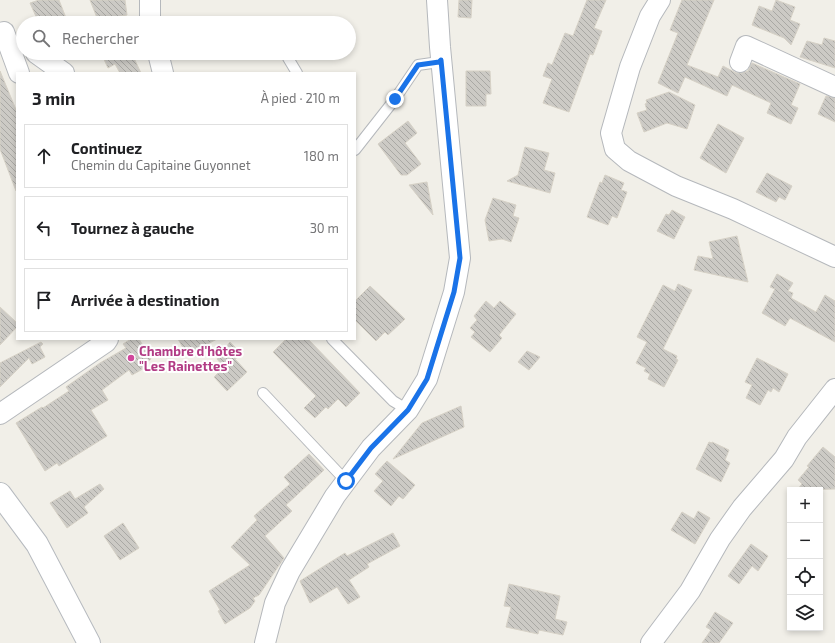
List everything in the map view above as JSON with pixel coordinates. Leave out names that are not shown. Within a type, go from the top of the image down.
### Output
[{"type":"main road","points":[[0,494],[37,544],[89,643]]},
{"type":"street","points":[[150,0],[151,16]]},
{"type":"street","points":[[265,643],[275,603],[290,571],[335,496],[371,448],[408,410],[427,379],[454,292],[460,258],[441,60],[437,0]]},
{"type":"street","points":[[660,0],[650,16],[630,67],[611,133],[615,149],[629,161],[676,186],[733,209],[835,257]]},
{"type":"street","points":[[2,26],[16,39]]},
{"type":"street","points":[[2,26],[19,72]]},
{"type":"street","points":[[740,62],[746,46],[835,87]]},
{"type":"street","points":[[46,60],[63,72]]},
{"type":"street","points":[[159,60],[162,72]]},
{"type":"street","points":[[0,414],[107,340]]},
{"type":"street","points":[[651,643],[690,591],[720,539],[742,508],[784,459],[797,437],[835,389]]},
{"type":"lane","points":[[289,60],[296,72]]},
{"type":"lane","points":[[356,149],[395,99],[418,65],[439,62],[441,60]]},
{"type":"lane","points":[[333,340],[393,401],[408,410]]},
{"type":"lane","points":[[263,393],[346,481]]},
{"type":"building","points":[[39,0],[59,0],[65,16],[36,16],[30,3]]},
{"type":"building","points":[[90,0],[125,0],[127,15],[96,16]]},
{"type":"building","points":[[459,0],[472,0],[471,18],[458,17]]},
{"type":"building","points":[[587,0],[606,0],[594,28],[602,31],[593,55],[590,54],[569,112],[543,103],[552,79],[543,76],[548,63],[552,65],[565,33],[573,36]]},
{"type":"building","points":[[682,0],[714,0],[687,65],[718,77],[723,66],[736,73],[742,73],[748,71],[752,63],[800,84],[791,105],[798,108],[791,124],[767,113],[771,103],[732,85],[727,96],[685,77],[678,93],[658,83],[678,33],[670,30]]},
{"type":"building","points":[[776,0],[795,7],[790,20],[800,24],[791,45],[784,38],[752,25],[759,6],[772,11]]},
{"type":"building","points":[[824,38],[835,41],[835,68],[800,57],[807,41],[822,45]]},
{"type":"building","points":[[104,60],[135,60],[141,72],[119,72],[115,64],[108,68]]},
{"type":"building","points":[[0,71],[16,110],[16,191],[0,149]]},
{"type":"building","points":[[466,71],[490,71],[491,94],[486,94],[486,106],[466,106]]},
{"type":"building","points":[[669,92],[695,105],[687,129],[667,123],[644,132],[637,113],[647,110],[645,104],[647,103],[646,100]]},
{"type":"building","points":[[826,96],[835,98],[835,122],[818,114]]},
{"type":"building","points":[[408,121],[417,133],[405,143],[421,164],[407,175],[401,175],[378,144]]},
{"type":"building","points":[[718,124],[744,138],[726,173],[700,158]]},
{"type":"building","points":[[525,147],[549,153],[544,170],[555,173],[550,193],[507,181],[518,175]]},
{"type":"building","points":[[767,173],[792,186],[785,200],[779,197],[776,202],[756,192]]},
{"type":"building","points":[[605,175],[624,183],[621,190],[627,192],[617,218],[612,216],[608,225],[587,217],[600,182],[602,183]]},
{"type":"building","points":[[427,182],[433,215],[409,185]]},
{"type":"building","points":[[493,198],[516,205],[513,216],[519,218],[511,242],[502,239],[489,241],[485,220]]},
{"type":"building","points":[[672,210],[685,217],[674,239],[657,231],[666,214],[669,215]]},
{"type":"building","points":[[737,236],[748,282],[694,270],[698,256],[713,259],[709,242]]},
{"type":"building","points":[[777,274],[793,283],[788,291],[793,293],[791,298],[816,312],[825,295],[835,301],[835,342],[790,318],[785,326],[762,313],[775,289],[770,287]]},
{"type":"building","points":[[678,284],[692,290],[663,349],[677,356],[676,359],[678,360],[664,387],[648,379],[650,374],[644,371],[646,368],[636,363],[647,342],[637,337],[663,285],[675,291]]},
{"type":"building","points":[[370,286],[405,319],[388,335],[385,332],[376,341],[356,321],[356,300]]},
{"type":"building","points":[[486,301],[494,308],[500,301],[516,314],[499,335],[502,338],[490,352],[471,337],[475,332],[470,328],[477,320],[474,316]]},
{"type":"building","points":[[0,307],[16,322],[16,328],[0,345]]},
{"type":"building","points":[[129,340],[140,340],[151,359],[146,363],[148,366],[132,375],[129,370],[102,390],[108,400],[91,410],[107,436],[59,466],[57,463],[45,471],[16,423],[69,391],[66,387],[100,363],[126,348],[123,344]]},
{"type":"building","points":[[179,340],[215,340],[187,355]]},
{"type":"building","points":[[285,340],[309,340],[360,393],[346,407],[338,399],[328,409],[326,407],[315,418],[304,408],[316,396],[273,352]]},
{"type":"building","points":[[41,342],[43,344],[40,347],[45,357],[32,364],[29,358],[0,387],[0,363]]},
{"type":"building","points":[[230,342],[242,354],[235,359],[247,372],[227,391],[214,377],[224,367],[217,359]]},
{"type":"building","points":[[527,351],[540,357],[529,370],[518,362]]},
{"type":"building","points":[[757,358],[788,374],[779,392],[773,388],[771,392],[768,390],[760,405],[746,398],[752,385],[745,382]]},
{"type":"building","points":[[461,406],[464,427],[393,459],[422,423]]},
{"type":"building","points":[[709,442],[729,450],[725,460],[730,463],[721,482],[696,469]]},
{"type":"building","points":[[823,447],[835,457],[835,489],[823,489],[823,487],[800,487],[802,484],[798,480],[809,467],[807,466]]},
{"type":"building","points":[[309,454],[324,470],[286,505],[292,511],[265,536],[284,558],[259,595],[253,598],[255,601],[250,608],[225,624],[218,611],[220,610],[209,591],[250,565],[231,547],[257,520],[254,516],[290,484],[284,477]]},
{"type":"building","points":[[387,461],[415,485],[403,499],[399,496],[391,506],[374,491],[383,481],[375,474]]},
{"type":"building","points":[[100,484],[104,489],[84,507],[88,513],[67,528],[50,503],[70,491],[75,499]]},
{"type":"building","points":[[698,511],[710,518],[695,544],[671,530],[682,512],[694,519]]},
{"type":"building","points":[[123,523],[139,548],[120,560],[104,536]]},
{"type":"building","points":[[393,533],[400,546],[367,564],[369,567],[349,580],[360,597],[348,604],[337,587],[310,603],[300,581],[345,553],[347,556]]},
{"type":"building","points":[[751,544],[768,556],[758,571],[752,566],[739,584],[728,576]]},
{"type":"building","points":[[509,584],[560,596],[555,619],[567,622],[563,635],[539,630],[538,634],[506,627],[511,607],[504,606]]},
{"type":"building","points":[[715,612],[733,623],[719,643],[702,643],[711,630],[706,627]]},
{"type":"place","name":"Chambre d'hôtes \"Les Rainettes\"","points":[[131,358]]},
{"type":"route","points":[[346,481],[371,448],[408,410],[427,379],[454,292],[460,258],[441,60],[439,62],[418,65],[395,99]]}]
